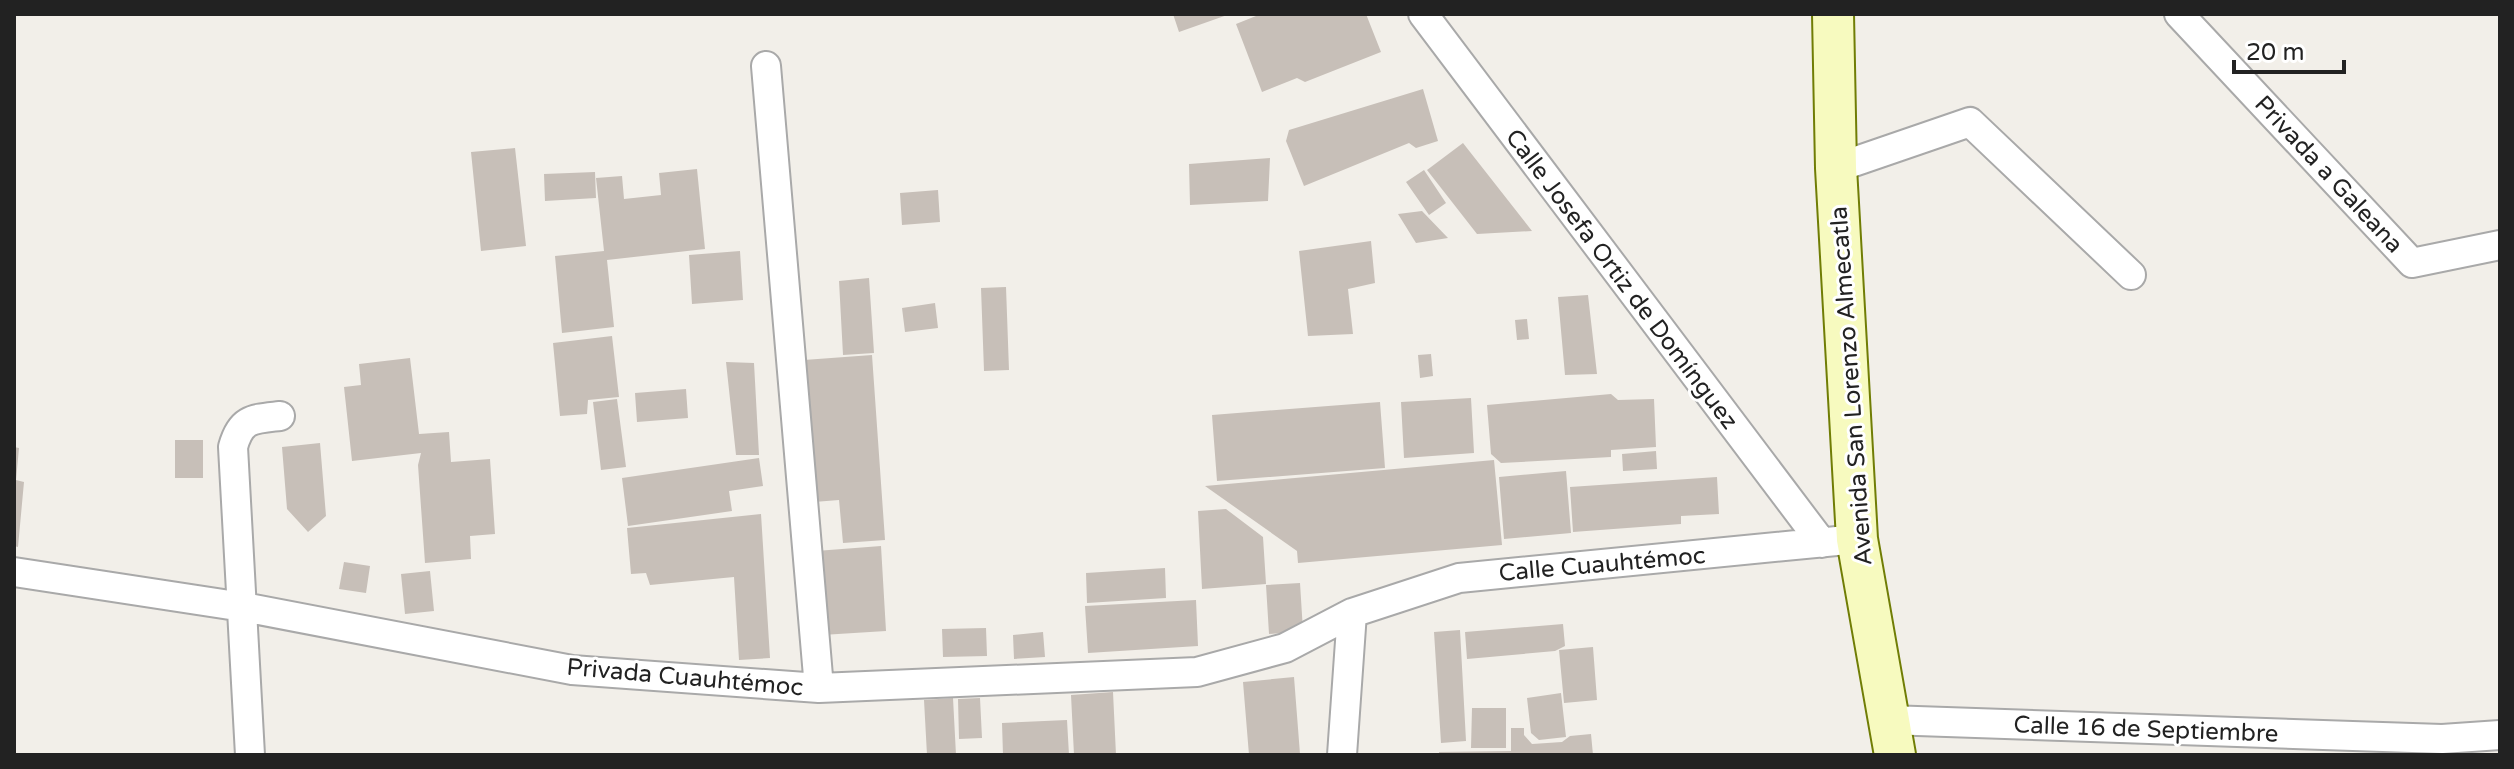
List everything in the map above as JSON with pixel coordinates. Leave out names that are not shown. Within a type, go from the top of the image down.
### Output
[{"type":"main road","name":"Avenida San Lorenzo Almecatla","points":[[1833,14],[1840,541],[1892,738]]},
{"type":"street","name":"Calle Josefa Ortiz de Domínguez","points":[[1423,14],[1840,541]]},
{"type":"street","name":"Privada a Galeana","points":[[2179,14],[2412,263],[2500,245]]},
{"type":"street","points":[[766,66],[819,688]]},
{"type":"street","points":[[1836,168],[1970,122],[2131,275]]},
{"type":"street","points":[[250,755],[233,447],[237,431],[251,419],[280,416]]},
{"type":"street","name":"Calle Cuauhtémoc","points":[[1352,613],[1459,578],[1840,541]]},
{"type":"street","name":"Privada Cuauhtémoc","points":[[14,572],[243,607],[572,670],[819,688],[1197,672],[1285,648],[1352,613]]},
{"type":"street","points":[[1342,755],[1352,613]]},
{"type":"street","name":"Calle 16 de Septiembre","points":[[1892,738],[2442,739],[2500,735]]},
{"type":"building","points":[[1173,14],[1230,14],[1179,32]]},
{"type":"building","points":[[1261,14],[1366,14],[1381,52],[1305,82],[1297,78],[1262,92],[1236,24]]},
{"type":"building","points":[[1423,89],[1438,141],[1416,148],[1409,143],[1304,186],[1286,141],[1289,130]]},
{"type":"building","points":[[1463,143],[1532,231],[1477,234],[1427,170]]},
{"type":"building","points":[[515,148],[526,246],[481,251],[471,152]]},
{"type":"building","points":[[1270,158],[1268,201],[1190,205],[1189,164]]},
{"type":"building","points":[[697,169],[705,249],[607,260],[614,327],[562,333],[555,256],[604,251],[596,178],[622,176],[624,199],[661,195],[659,173]]},
{"type":"building","points":[[1424,170],[1446,203],[1429,215],[1406,182]]},
{"type":"building","points":[[595,172],[596,198],[545,201],[544,174]]},
{"type":"building","points":[[938,190],[940,222],[902,225],[900,193]]},
{"type":"building","points":[[1422,211],[1448,238],[1416,243],[1398,214]]},
{"type":"building","points":[[1371,241],[1375,283],[1348,289],[1353,334],[1308,336],[1299,251]]},
{"type":"building","points":[[740,251],[743,300],[692,304],[689,255]]},
{"type":"building","points":[[869,278],[874,353],[843,355],[839,281]]},
{"type":"building","points":[[1006,287],[1009,370],[984,371],[981,288]]},
{"type":"building","points":[[1588,295],[1597,374],[1565,375],[1558,297]]},
{"type":"building","points":[[935,303],[938,328],[905,332],[902,308]]},
{"type":"building","points":[[1527,319],[1529,339],[1517,340],[1515,320]]},
{"type":"building","points":[[612,336],[619,397],[588,400],[587,414],[560,416],[553,343]]},
{"type":"building","points":[[1431,354],[1433,376],[1420,378],[1418,355]]},
{"type":"building","points":[[872,355],[885,540],[843,543],[839,500],[814,502],[804,360]]},
{"type":"building","points":[[410,358],[419,434],[449,432],[451,462],[490,459],[495,534],[470,536],[471,559],[425,563],[418,465],[421,453],[352,461],[344,387],[361,385],[359,364]]},
{"type":"building","points":[[726,362],[754,363],[759,455],[736,455]]},
{"type":"building","points":[[686,389],[688,418],[637,422],[635,393]]},
{"type":"building","points":[[1611,394],[1618,400],[1654,399],[1656,447],[1611,450],[1611,457],[1501,463],[1491,454],[1487,405]]},
{"type":"building","points":[[1471,398],[1474,453],[1404,458],[1401,402]]},
{"type":"building","points":[[617,399],[626,467],[601,470],[593,402]]},
{"type":"building","points":[[1380,402],[1385,468],[1217,481],[1212,415]]},
{"type":"building","points":[[175,440],[203,440],[203,478],[175,478]]},
{"type":"building","points":[[320,443],[326,516],[308,532],[287,509],[282,447]]},
{"type":"building","points":[[14,447],[19,448],[16,480],[24,482],[18,547],[14,546]]},
{"type":"building","points":[[1656,451],[1657,469],[1623,471],[1622,454]]},
{"type":"building","points":[[759,458],[763,486],[729,491],[732,511],[628,526],[622,478]]},
{"type":"building","points":[[1494,460],[1502,545],[1298,563],[1297,551],[1205,486]]},
{"type":"building","points":[[1566,471],[1571,533],[1504,539],[1499,477]]},
{"type":"building","points":[[1717,477],[1719,514],[1681,516],[1681,524],[1573,532],[1570,487]]},
{"type":"building","points":[[1226,509],[1263,537],[1266,584],[1202,589],[1198,511]]},
{"type":"building","points":[[761,514],[770,658],[739,660],[734,577],[650,585],[646,573],[631,574],[627,528]]},
{"type":"building","points":[[881,546],[886,631],[822,635],[816,551]]},
{"type":"building","points":[[344,562],[370,566],[366,593],[339,589]]},
{"type":"building","points":[[1165,568],[1166,598],[1087,603],[1086,573]]},
{"type":"building","points":[[430,571],[434,611],[405,614],[401,574]]},
{"type":"building","points":[[1300,583],[1303,631],[1269,634],[1266,585]]},
{"type":"building","points":[[1196,600],[1198,646],[1088,653],[1085,606]]},
{"type":"building","points":[[1563,624],[1565,646],[1555,651],[1467,659],[1465,632]]},
{"type":"building","points":[[986,628],[987,656],[943,657],[942,629]]},
{"type":"building","points":[[1460,630],[1466,741],[1441,743],[1434,632]]},
{"type":"building","points":[[1043,632],[1045,657],[1014,659],[1013,635]]},
{"type":"building","points":[[1593,647],[1597,700],[1564,703],[1559,650]]},
{"type":"building","points":[[1294,677],[1300,754],[1249,755],[1243,682]]},
{"type":"building","points":[[1113,692],[1116,755],[1074,755],[1071,695]]},
{"type":"building","points":[[1561,693],[1566,737],[1539,740],[1531,733],[1527,698]]},
{"type":"building","points":[[953,698],[956,755],[927,755],[924,700]]},
{"type":"building","points":[[980,698],[982,738],[959,739],[958,699]]},
{"type":"building","points":[[1472,708],[1506,708],[1506,748],[1471,748]]},
{"type":"building","points":[[1067,720],[1069,755],[1003,755],[1002,723]]},
{"type":"building","points":[[1511,728],[1524,728],[1524,735],[1532,744],[1562,742],[1570,736],[1591,734],[1593,755],[1439,755],[1439,752],[1511,751]]}]
